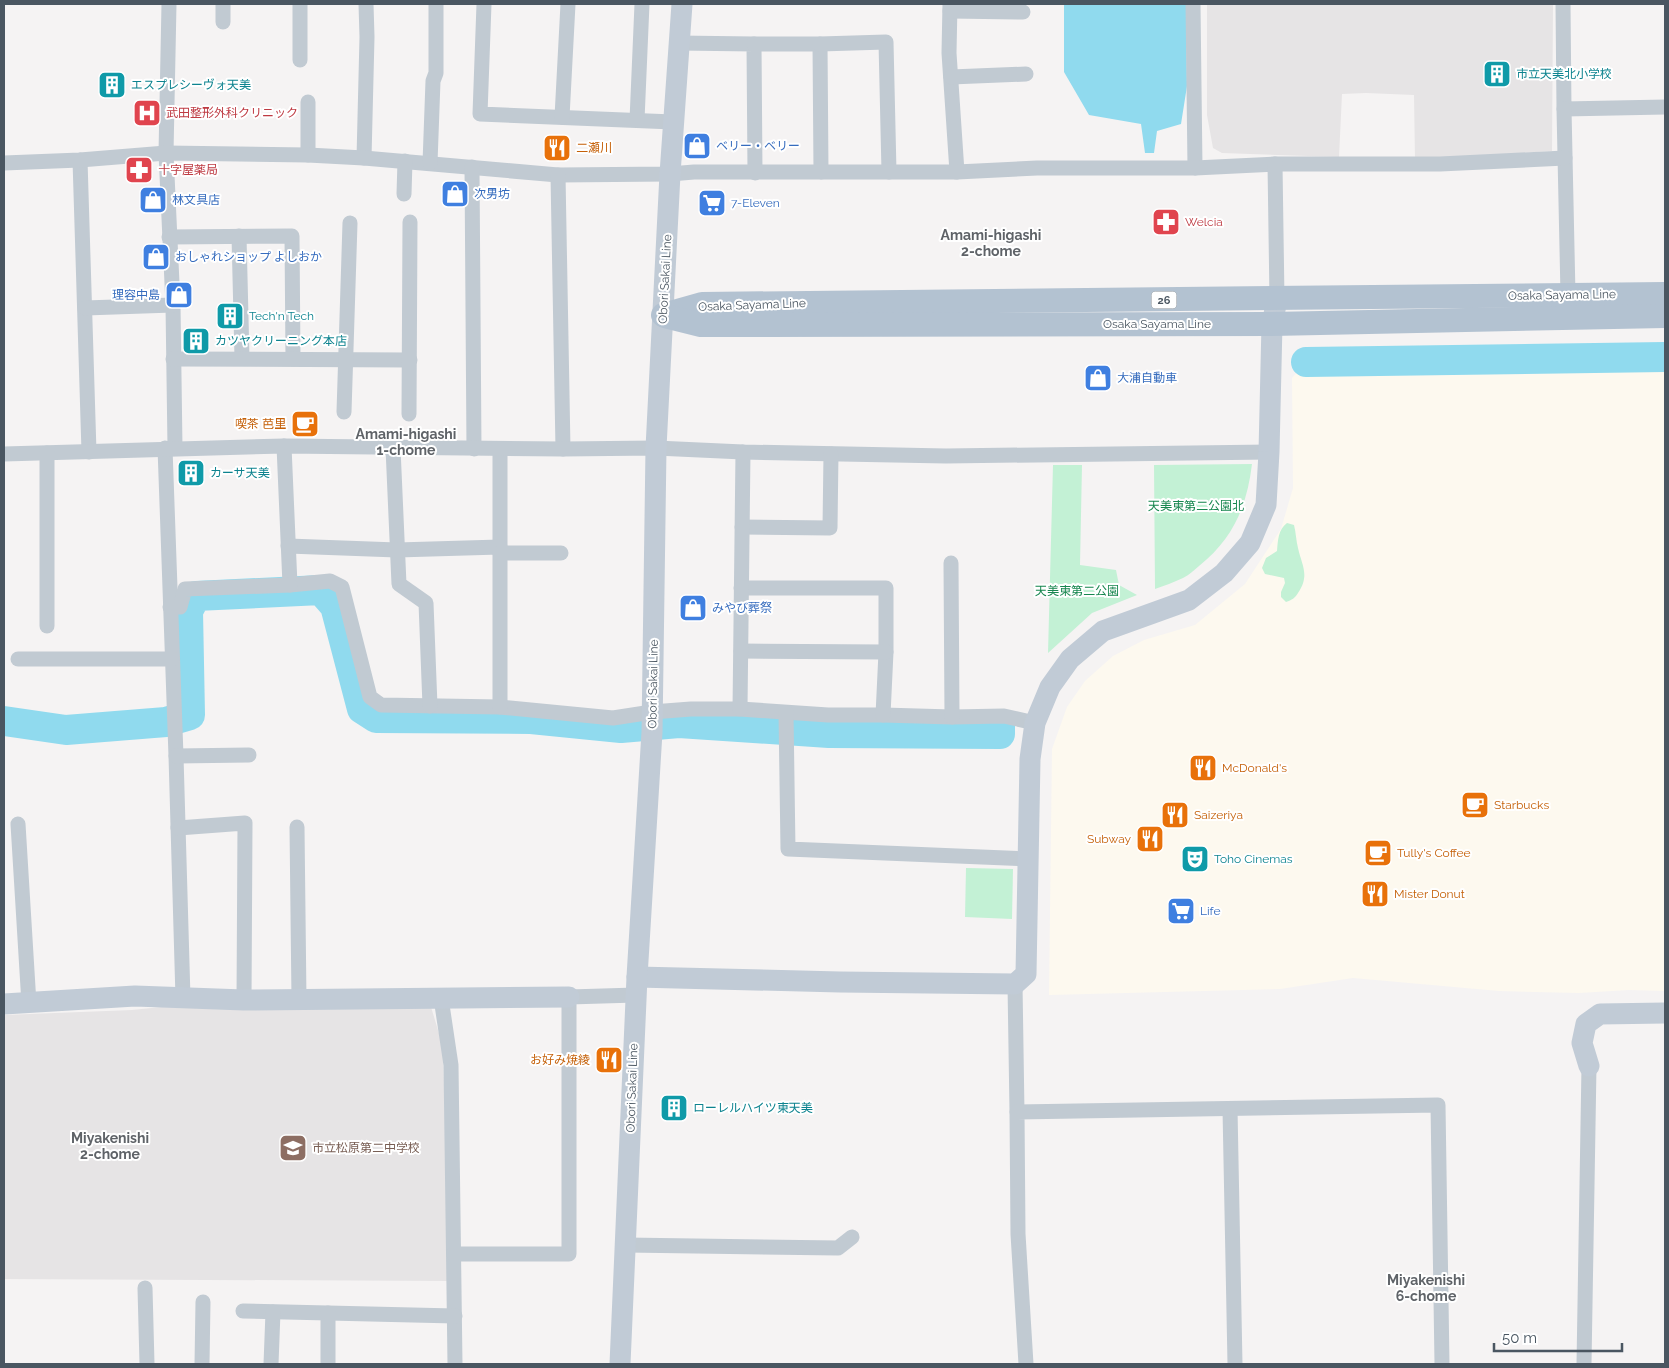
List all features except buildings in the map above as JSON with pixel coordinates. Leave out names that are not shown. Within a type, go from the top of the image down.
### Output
[{"type":"main road","name":"Osaka Sayama Line","points":[[664,315],[702,304],[1277,300],[1665,294]]},
{"type":"main road","name":"Osaka Sayama Line","points":[[664,315],[701,325],[1272,324],[1665,316]]},
{"type":"street","points":[[169,4],[166,153],[173,305],[170,448],[170,607],[183,998]]},
{"type":"street","points":[[223,4],[223,22]]},
{"type":"street","points":[[300,4],[300,60]]},
{"type":"street","points":[[364,158],[366,4]]},
{"type":"street","points":[[430,163],[433,81],[436,73],[436,4]]},
{"type":"street","points":[[484,4],[480,114],[673,122]]},
{"type":"street","points":[[562,117],[568,4]]},
{"type":"street","points":[[638,120],[642,4]]},
{"type":"street","name":"Obori Sakai Line","points":[[620,1364],[637,986],[652,721],[656,448],[673,122],[682,4]]},
{"type":"street","points":[[1193,4],[1195,168]]},
{"type":"street","points":[[1563,4],[1568,295]]},
{"type":"street","points":[[957,172],[949,53],[950,7],[1023,12]]},
{"type":"street","points":[[678,43],[820,44],[886,42],[888,172]]},
{"type":"street","points":[[754,44],[755,173]]},
{"type":"street","points":[[820,44],[821,172]]},
{"type":"street","points":[[951,77],[1026,74]]},
{"type":"street","points":[[308,102],[308,155]]},
{"type":"street","points":[[1564,109],[1665,108]]},
{"type":"street","points":[[4,163],[80,160],[166,153],[308,155],[405,160],[558,174],[670,174],[694,172],[957,172],[1037,168],[1195,168],[1275,164],[1440,164],[1565,158]]},
{"type":"street","points":[[80,160],[89,452]]},
{"type":"street","points":[[404,194],[405,160]]},
{"type":"street","points":[[4,1004],[29,1004],[135,996],[244,1000],[569,997],[637,986],[840,982],[1015,984],[1026,974],[1030,759],[1035,723],[1050,687],[1070,659],[1103,631],[1189,600],[1224,573],[1250,543],[1266,505],[1272,324],[1277,300],[1275,164]]},
{"type":"street","points":[[472,167],[474,448]]},
{"type":"street","points":[[558,174],[563,450]]},
{"type":"street","points":[[409,414],[410,222]]},
{"type":"street","points":[[344,412],[350,223]]},
{"type":"street","points":[[239,236],[242,358]]},
{"type":"street","points":[[169,237],[292,236],[293,359]]},
{"type":"street","points":[[85,308],[173,305]]},
{"type":"street","points":[[173,359],[410,360]]},
{"type":"street","points":[[4,454],[284,446],[563,450],[656,448],[742,452],[955,456],[1269,452]]},
{"type":"street","points":[[284,446],[290,585]]},
{"type":"street","points":[[393,448],[398,584],[426,603],[430,706]]},
{"type":"street","points":[[500,449],[500,707]]},
{"type":"street","points":[[740,710],[742,452]]},
{"type":"street","points":[[47,453],[47,626]]},
{"type":"street","points":[[742,527],[830,528],[831,454]]},
{"type":"street","points":[[288,546],[562,553]]},
{"type":"street","points":[[951,564],[952,717]]},
{"type":"street","points":[[170,607],[180,607],[185,589],[290,585],[330,581],[342,587],[370,697],[381,705],[500,707],[652,721],[691,709],[828,715],[1004,716],[1035,723]]},
{"type":"street","points":[[741,588],[886,588],[886,652],[883,715]]},
{"type":"street","points":[[740,651],[886,652]]},
{"type":"street","points":[[18,659],[172,659]]},
{"type":"street","points":[[786,713],[788,849],[1029,859]]},
{"type":"street","points":[[176,756],[248,755]]},
{"type":"street","points":[[178,828],[245,823],[244,1000]]},
{"type":"street","points":[[18,824],[29,1004]]},
{"type":"street","points":[[297,827],[299,1000]]},
{"type":"street","points":[[1015,984],[1018,1234],[1026,1364]]},
{"type":"street","points":[[454,1254],[569,1254],[569,997]]},
{"type":"street","points":[[441,998],[451,1065],[455,1364]]},
{"type":"street","points":[[1584,1364],[1589,1066],[1582,1043],[1586,1024],[1600,1014],[1665,1013]]},
{"type":"street","points":[[1016,1112],[1438,1105],[1442,1364]]},
{"type":"street","points":[[1230,1109],[1235,1364]]},
{"type":"street","points":[[626,1245],[838,1248],[852,1237]]},
{"type":"street","points":[[145,1288],[147,1364]]},
{"type":"street","points":[[202,1364],[203,1302]]},
{"type":"street","points":[[243,1311],[455,1316]]},
{"type":"street","points":[[272,1364],[273,1312]]},
{"type":"street","points":[[328,1314],[328,1364]]},
{"type":"shaded area","points":[[1207,4],[1553,4],[1552,151],[1415,160],[1414,95],[1366,93],[1342,94],[1339,157],[1222,153],[1213,148],[1207,115]]},
{"type":"shaded area","points":[[1665,363],[1665,991],[1629,990],[1579,993],[1499,991],[1353,978],[1280,989],[1049,995],[1052,749],[1067,707],[1085,681],[1113,656],[1144,640],[1195,625],[1245,584],[1281,529],[1293,488],[1292,378],[1303,366]]},
{"type":"shaded area","points":[[181,1005],[431,1007],[443,1051],[450,1281],[4,1279],[4,1015],[132,1010]]},
{"type":"green space","name":"天美東第二公園北","points":[[1252,464],[1242,508],[1221,545],[1211,556],[1183,578],[1155,589],[1154,465]]},
{"type":"green space","name":"天美東第二公園","points":[[1053,465],[1082,465],[1080,565],[1116,570],[1119,585],[1137,595],[1092,613],[1048,653]]},
{"type":"green space","points":[[1287,523],[1294,525],[1303,565],[1304,581],[1297,595],[1286,602],[1281,597],[1285,583],[1284,578],[1265,574],[1262,568],[1266,558],[1277,551],[1280,532]]},
{"type":"green space","points":[[966,868],[1013,869],[1012,919],[965,917]]},
{"type":"water","points":[[1064,4],[1186,4],[1187,86],[1181,124],[1157,131],[1154,153],[1145,153],[1141,124],[1089,115],[1064,72]]},
{"type":"waterway","points":[[1306,362],[1665,357]]},
{"type":"waterway","points":[[4,721],[66,730],[166,722],[190,715],[188,611],[196,596],[321,590],[335,606],[362,709],[376,718],[531,719],[621,728],[679,723],[829,733],[1000,734],[1000,724]]},
{"type":"place","name":"市立天美北小学校","points":[[1497,74]]},
{"type":"place","name":"エスプレシーヴォ天美","points":[[112,85]]},
{"type":"place","name":"武田整形外科クリニック","points":[[147,113]]},
{"type":"place","name":"ベリー・ベリー","points":[[697,146]]},
{"type":"place","name":"二瀬川","points":[[557,148]]},
{"type":"place","name":"十字屋薬局","points":[[139,170]]},
{"type":"place","name":"次男坊","points":[[455,194]]},
{"type":"place","name":"林文具店","points":[[153,200]]},
{"type":"place","name":"7-Eleven","points":[[712,203]]},
{"type":"place","name":"Welcia","points":[[1166,222]]},
{"type":"place","name":"おしゃれショップ よしおか","points":[[156,257]]},
{"type":"place","name":"理容中島","points":[[179,295]]},
{"type":"place","name":"Tech'n Tech","points":[[230,316]]},
{"type":"place","name":"カツヤクリーニング本店","points":[[196,341]]},
{"type":"place","name":"大浦自動車","points":[[1098,378]]},
{"type":"place","name":"喫茶 芭里","points":[[305,424]]},
{"type":"place","name":"カーサ天美","points":[[191,473]]},
{"type":"place","name":"みやび葬祭","points":[[693,608]]},
{"type":"place","name":"McDonald's","points":[[1203,768]]},
{"type":"place","name":"Starbucks","points":[[1475,805]]},
{"type":"place","name":"Saizeriya","points":[[1175,815]]},
{"type":"place","name":"Subway","points":[[1150,839]]},
{"type":"place","name":"Tully's Coffee","points":[[1378,853]]},
{"type":"place","name":"Toho Cinemas","points":[[1195,859]]},
{"type":"place","name":"Mister Donut","points":[[1375,894]]},
{"type":"place","name":"Life","points":[[1181,911]]},
{"type":"place","name":"お好み焼綾","points":[[609,1060]]},
{"type":"place","name":"ローレルハイツ東天美","points":[[674,1108]]},
{"type":"place","name":"市立松原第二中学校","points":[[293,1148]]},
{"type":"district","name":"Amami-higashi 2-chome","points":[[991,244]]},
{"type":"district","name":"Amami-higashi 1-chome","points":[[406,442]]},
{"type":"district","name":"Miyakenishi 2-chome","points":[[110,1146]]},
{"type":"district","name":"Miyakenishi 6-chome","points":[[1426,1288]]}]
